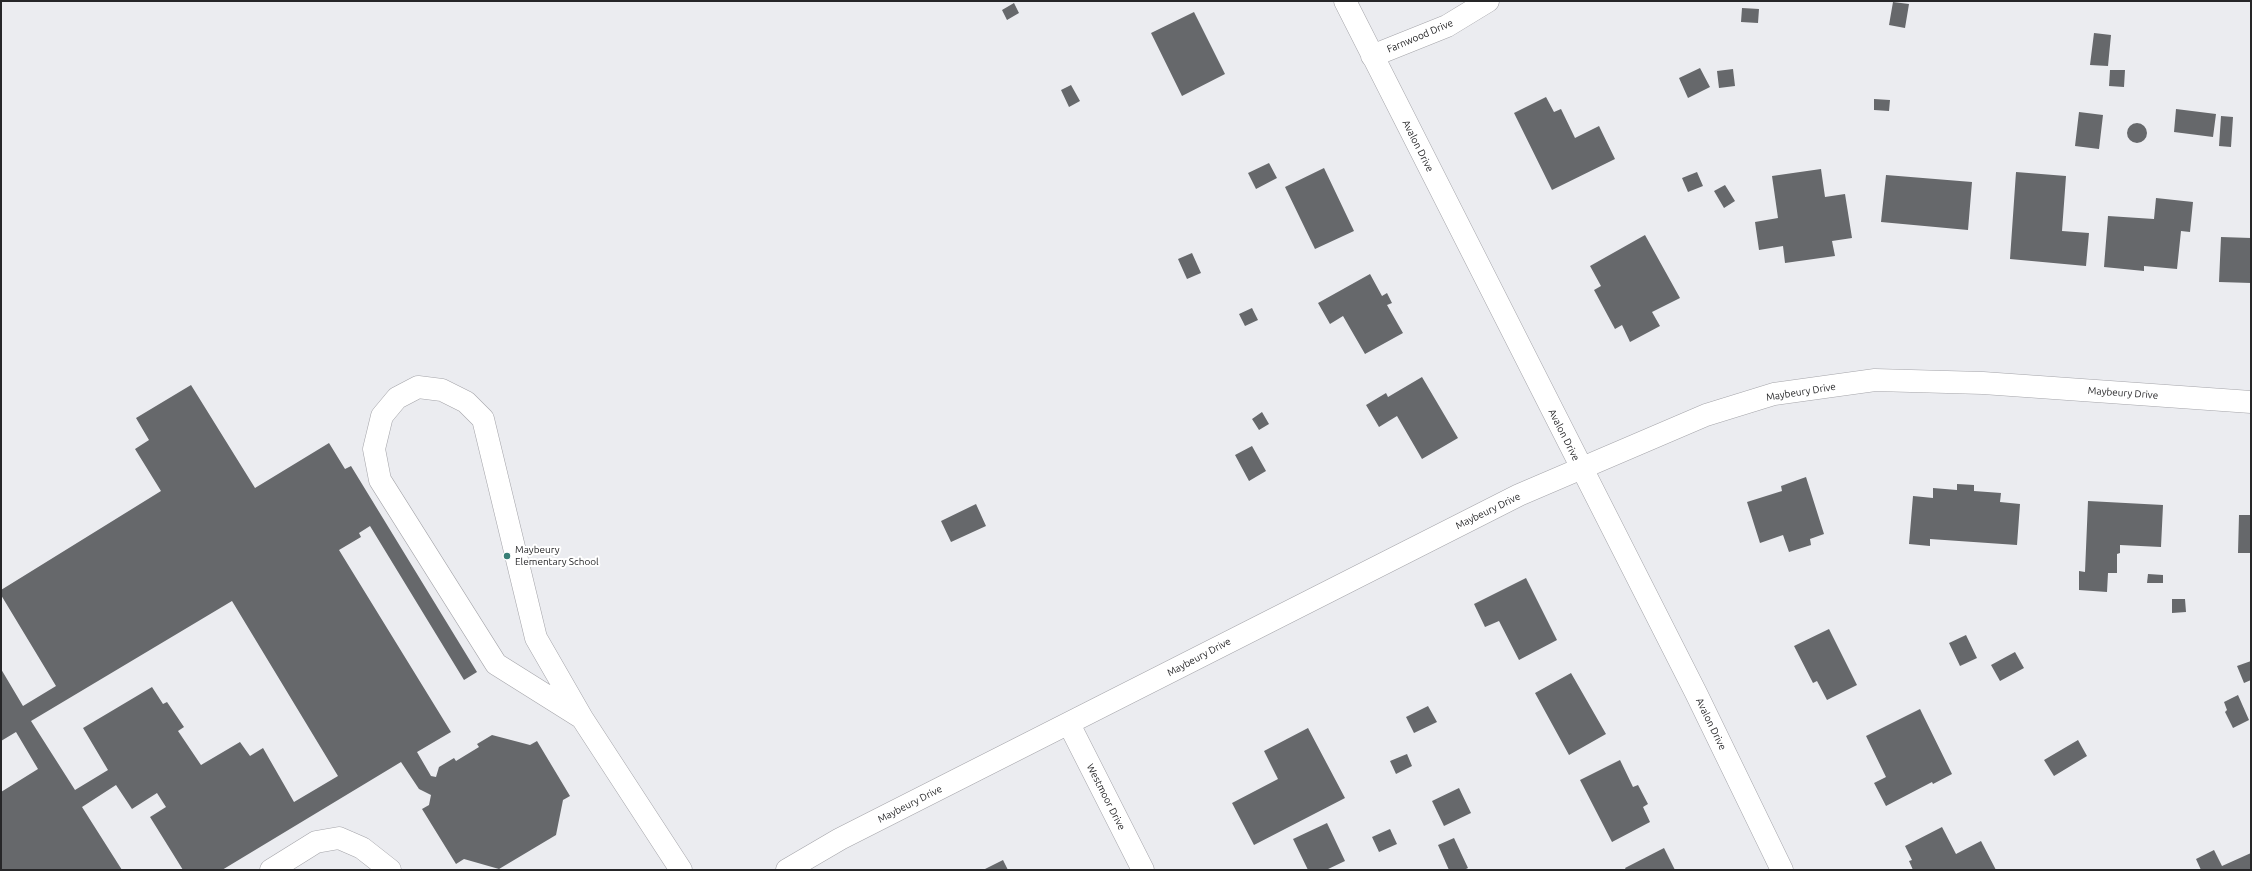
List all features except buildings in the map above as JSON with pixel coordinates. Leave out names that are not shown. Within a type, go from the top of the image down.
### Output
[{"type":"street","name":"Avalon Drive","points":[[1345,1],[1581,470],[1696,693],[1782,870]]},
{"type":"street","name":"Farnwood Drive","points":[[1372,56],[1447,26],[1488,1]]},
{"type":"street","name":"Maybeury Drive","points":[[787,870],[840,839],[1069,724],[1196,657],[1519,495],[1581,470],[1706,415],[1774,394],[1875,380],[1983,383],[2251,402]]},
{"type":"street","points":[[582,718],[496,664],[380,480],[374,449],[382,416],[397,398],[418,387],[442,390],[466,402],[482,419],[536,638],[582,718],[681,870]]},
{"type":"street","name":"Westmoor Drive","points":[[1069,724],[1143,870]]},
{"type":"street","points":[[271,870],[316,842],[339,838],[362,848],[390,870]]},
{"type":"place","name":"Maybeury Elementary School","points":[[507,556]]}]
